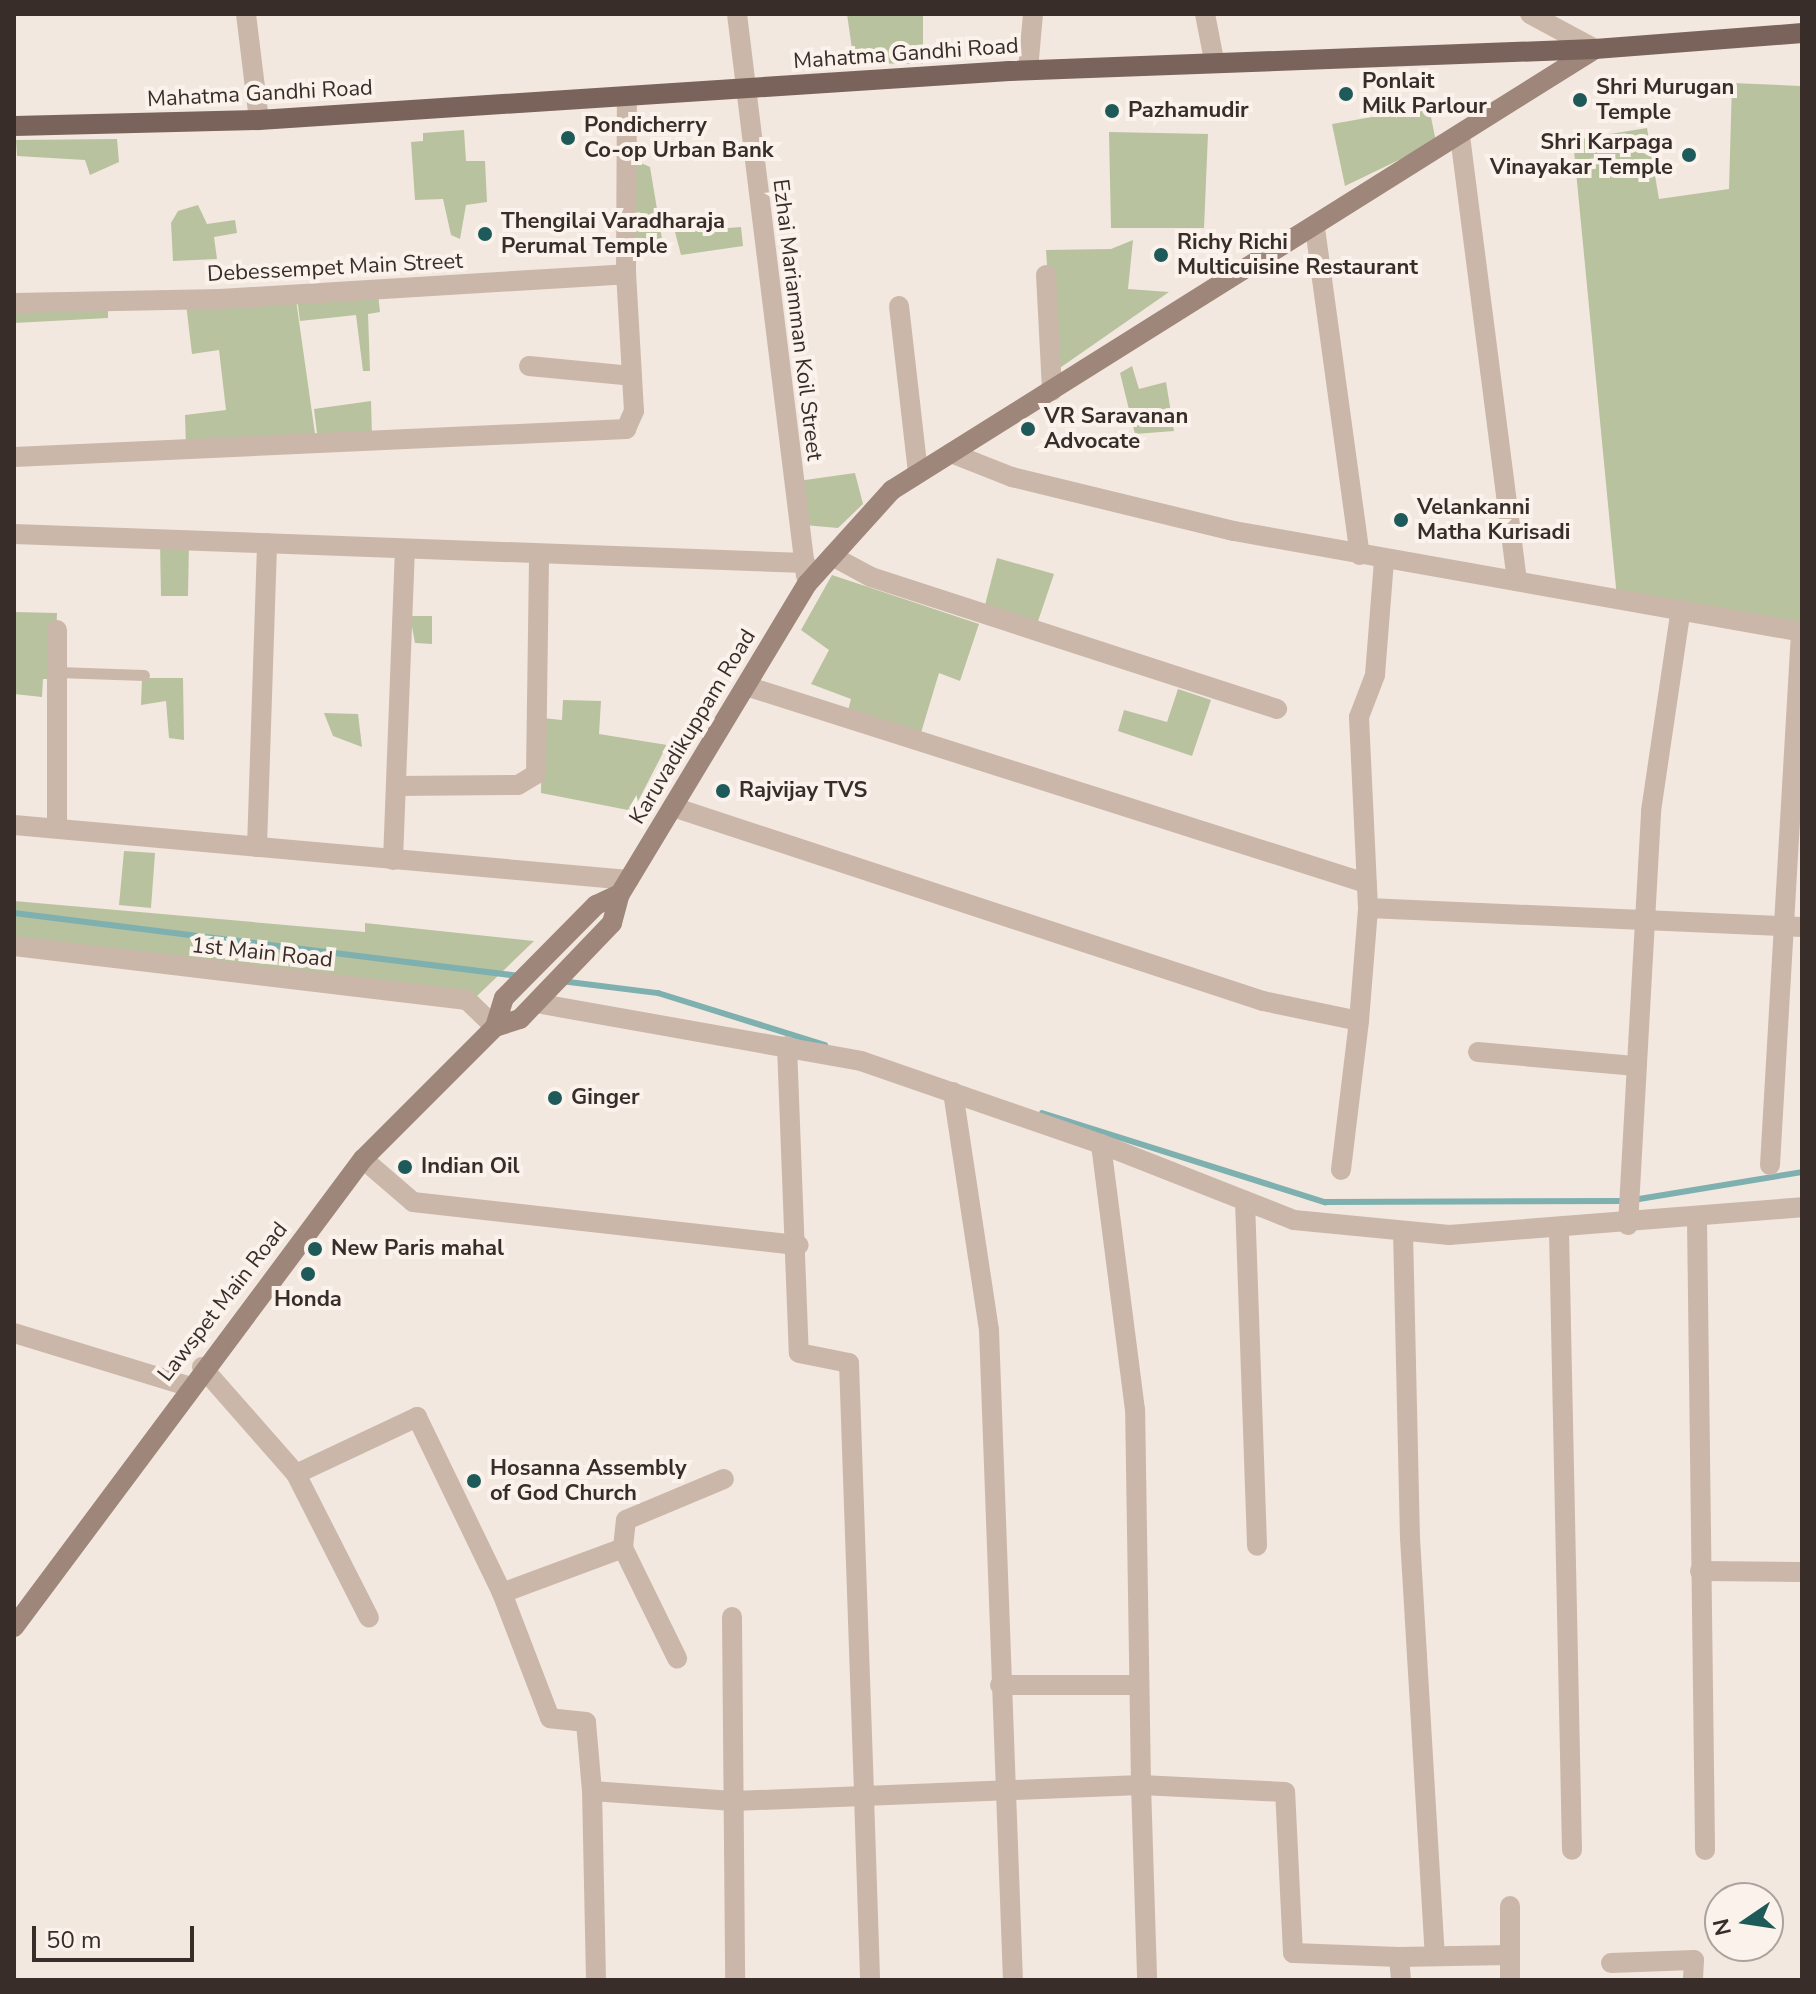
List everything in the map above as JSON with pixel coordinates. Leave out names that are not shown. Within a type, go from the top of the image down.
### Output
[{"type":"main road","name":"Mahatma Gandhi Road","points":[[14,126],[259,120],[1028,70],[1214,60],[1595,49],[1802,33]]},
{"type":"street","points":[[246,14],[259,120]]},
{"type":"street","name":"Ezhai Mariamman Koil Street","points":[[737,14],[743,90],[806,573]]},
{"type":"street","points":[[1028,70],[1033,14]]},
{"type":"street","points":[[1205,14],[1214,60]]},
{"type":"street","points":[[1530,14],[1595,49]]},
{"type":"street","name":"Karuvadikuppam Road","points":[[495,1027],[520,1019],[612,923],[624,887],[746,686],[806,573],[832,556],[892,490],[1315,228],[1595,49]]},
{"type":"street","points":[[14,457],[614,432],[633,421],[626,274],[627,97]]},
{"type":"street","points":[[1460,136],[1517,581]]},
{"type":"street","points":[[1315,228],[1360,555]]},
{"type":"street","name":"Debessempet Main Street","points":[[14,303],[220,299],[626,274]]},
{"type":"street","points":[[1046,275],[1052,391]]},
{"type":"street","points":[[899,306],[918,473]]},
{"type":"street","points":[[529,366],[632,376]]},
{"type":"street","points":[[951,453],[1012,477],[1360,555],[1801,632],[1779,926],[1770,1165]]},
{"type":"street","points":[[14,534],[267,543],[806,573]]},
{"type":"street","points":[[257,847],[267,543]]},
{"type":"street","points":[[393,860],[405,551]]},
{"type":"street","points":[[832,556],[871,577],[1277,709]]},
{"type":"street","points":[[396,786],[518,785],[536,774],[539,558]]},
{"type":"street","points":[[1341,1170],[1359,1021],[1368,908],[1359,717],[1375,675],[1384,560]]},
{"type":"street","points":[[1628,1225],[1651,811],[1681,609]]},
{"type":"street","points":[[57,630],[57,828]]},
{"type":"street","points":[[746,686],[1366,883]]},
{"type":"street","points":[[673,807],[1263,1001],[1359,1021]]},
{"type":"street","points":[[14,825],[393,860],[624,887]]},
{"type":"street","points":[[495,1027],[504,998],[596,905],[624,887]]},
{"type":"street","points":[[1368,908],[1645,917],[1802,927]]},
{"type":"street","name":"1st Main Road","points":[[14,946],[467,1000],[495,1027]]},
{"type":"street","points":[[536,1003],[787,1046],[953,1092],[1101,1144],[1294,1220],[1403,1231],[1559,1230],[1802,1207]]},
{"type":"street","name":"Lawspet Main Road","points":[[14,1627],[187,1386],[363,1159],[495,1027]]},
{"type":"street","points":[[787,1046],[799,1245],[799,1353],[849,1363],[870,1980]]},
{"type":"street","points":[[1478,1052],[1636,1066]]},
{"type":"street","points":[[953,1092],[989,1330],[1013,1980]]},
{"type":"street","points":[[1101,1144],[1135,1410],[1147,1980]]},
{"type":"street","points":[[363,1159],[413,1202],[799,1245]]},
{"type":"street","points":[[1245,1201],[1257,1546]]},
{"type":"street","points":[[1697,1218],[1705,1850]]},
{"type":"street","points":[[1559,1230],[1572,1850]]},
{"type":"street","points":[[1403,1231],[1410,1552],[1435,1956]]},
{"type":"street","points":[[15,1334],[187,1386]]},
{"type":"street","points":[[202,1367],[296,1474],[369,1618]]},
{"type":"street","points":[[296,1474],[417,1417],[502,1593],[550,1718],[586,1722],[592,1791],[596,1980]]},
{"type":"street","points":[[677,1658],[623,1548],[626,1520],[724,1479]]},
{"type":"street","points":[[502,1593],[623,1548]]},
{"type":"street","points":[[1700,1571],[1802,1572]]},
{"type":"street","points":[[732,1617],[735,1980]]},
{"type":"street","points":[[1000,1685],[1139,1685]]},
{"type":"street","points":[[592,1791],[733,1801],[1141,1785],[1285,1792],[1293,1953],[1399,1957],[1509,1955]]},
{"type":"street","points":[[1510,1906],[1510,1980]]},
{"type":"street","points":[[1399,1957],[1401,1980]]},
{"type":"street","points":[[1611,1963],[1694,1960],[1693,1980]]},
{"type":"lane","points":[[57,672],[144,675]]},
{"type":"green space","points":[[847,14],[923,14],[923,64],[854,63]]},
{"type":"green space","points":[[1732,83],[1801,86],[1802,632],[1617,598],[1573,140],[1647,128],[1659,199],[1729,189]]},
{"type":"green space","points":[[1429,107],[1436,142],[1345,186],[1332,124]]},
{"type":"green space","points":[[464,130],[466,161],[485,161],[487,202],[466,205],[460,239],[451,235],[443,199],[415,200],[411,142],[423,141],[423,133]]},
{"type":"green space","points":[[1109,132],[1208,134],[1204,228],[1111,228]]},
{"type":"green space","points":[[117,139],[119,162],[90,175],[85,160],[17,156],[16,140]]},
{"type":"green space","points":[[632,159],[650,167],[662,239],[631,239]]},
{"type":"green space","points":[[198,205],[207,224],[235,220],[237,233],[214,237],[217,259],[173,261],[171,223],[178,211]]},
{"type":"green space","points":[[741,227],[743,246],[681,255],[675,232]]},
{"type":"green space","points":[[1133,240],[1128,289],[1169,292],[1054,372],[1046,250],[1111,249]]},
{"type":"green space","points":[[378,294],[380,312],[368,314],[370,371],[363,371],[356,315],[300,321],[297,298]]},
{"type":"green space","points":[[296,300],[316,441],[186,447],[185,415],[226,410],[219,350],[192,354],[186,304]]},
{"type":"green space","points":[[108,306],[108,318],[14,323],[14,308]]},
{"type":"green space","points":[[1132,366],[1139,389],[1166,382],[1174,431],[1135,434],[1120,373]]},
{"type":"green space","points":[[371,401],[372,436],[318,441],[314,409]]},
{"type":"green space","points":[[855,473],[863,504],[838,528],[804,525],[798,481]]},
{"type":"green space","points":[[160,542],[189,542],[188,596],[161,596]]},
{"type":"green space","points":[[997,558],[1054,574],[1036,627],[984,609]]},
{"type":"green space","points":[[832,575],[979,624],[960,681],[939,673],[920,736],[847,714],[851,699],[811,684],[829,650],[801,630]]},
{"type":"green space","points":[[14,612],[57,613],[54,679],[43,679],[42,697],[14,694]]},
{"type":"green space","points":[[410,616],[432,616],[432,644],[415,643]]},
{"type":"green space","points":[[142,678],[183,678],[184,740],[169,738],[166,701],[141,705]]},
{"type":"green space","points":[[1178,689],[1211,700],[1192,756],[1118,731],[1124,710],[1167,722]]},
{"type":"green space","points":[[563,700],[601,701],[599,734],[667,745],[633,811],[541,793],[542,718],[562,720]]},
{"type":"green space","points":[[324,713],[358,714],[362,747],[333,736]]},
{"type":"green space","points":[[124,851],[155,853],[151,908],[119,905]]},
{"type":"green space","points":[[14,901],[365,932],[365,923],[534,941],[477,996],[14,938]]},
{"type":"waterway","points":[[14,913],[519,976]]},
{"type":"waterway","points":[[561,981],[658,993],[825,1045]]},
{"type":"waterway","points":[[1042,1113],[1325,1202],[1627,1201],[1802,1172]]},
{"type":"place","name":"Ponlait Milk Parlour","points":[[1346,94]]},
{"type":"place","name":"Shri Murugan Temple","points":[[1580,100]]},
{"type":"place","name":"Pazhamudir","points":[[1112,111]]},
{"type":"place","name":"Pondicherry Co-op Urban Bank","points":[[568,138]]},
{"type":"place","name":"Shri Karpaga Vinayakar Temple","points":[[1689,155]]},
{"type":"place","name":"Thengilai Varadharaja Perumal Temple","points":[[485,234]]},
{"type":"place","name":"Richy Richi Multicuisine Restaurant","points":[[1161,255]]},
{"type":"place","name":"VR Saravanan Advocate","points":[[1028,429]]},
{"type":"place","name":"Velankanni Matha Kurisadi","points":[[1401,520]]},
{"type":"place","name":"Rajvijay TVS","points":[[723,791]]},
{"type":"place","name":"Ginger","points":[[555,1098]]},
{"type":"place","name":"Indian Oil","points":[[405,1167]]},
{"type":"place","name":"New Paris mahal","points":[[315,1249]]},
{"type":"place","name":"Honda","points":[[308,1274]]},
{"type":"place","name":"Hosanna Assembly of God Church","points":[[474,1481]]}]
